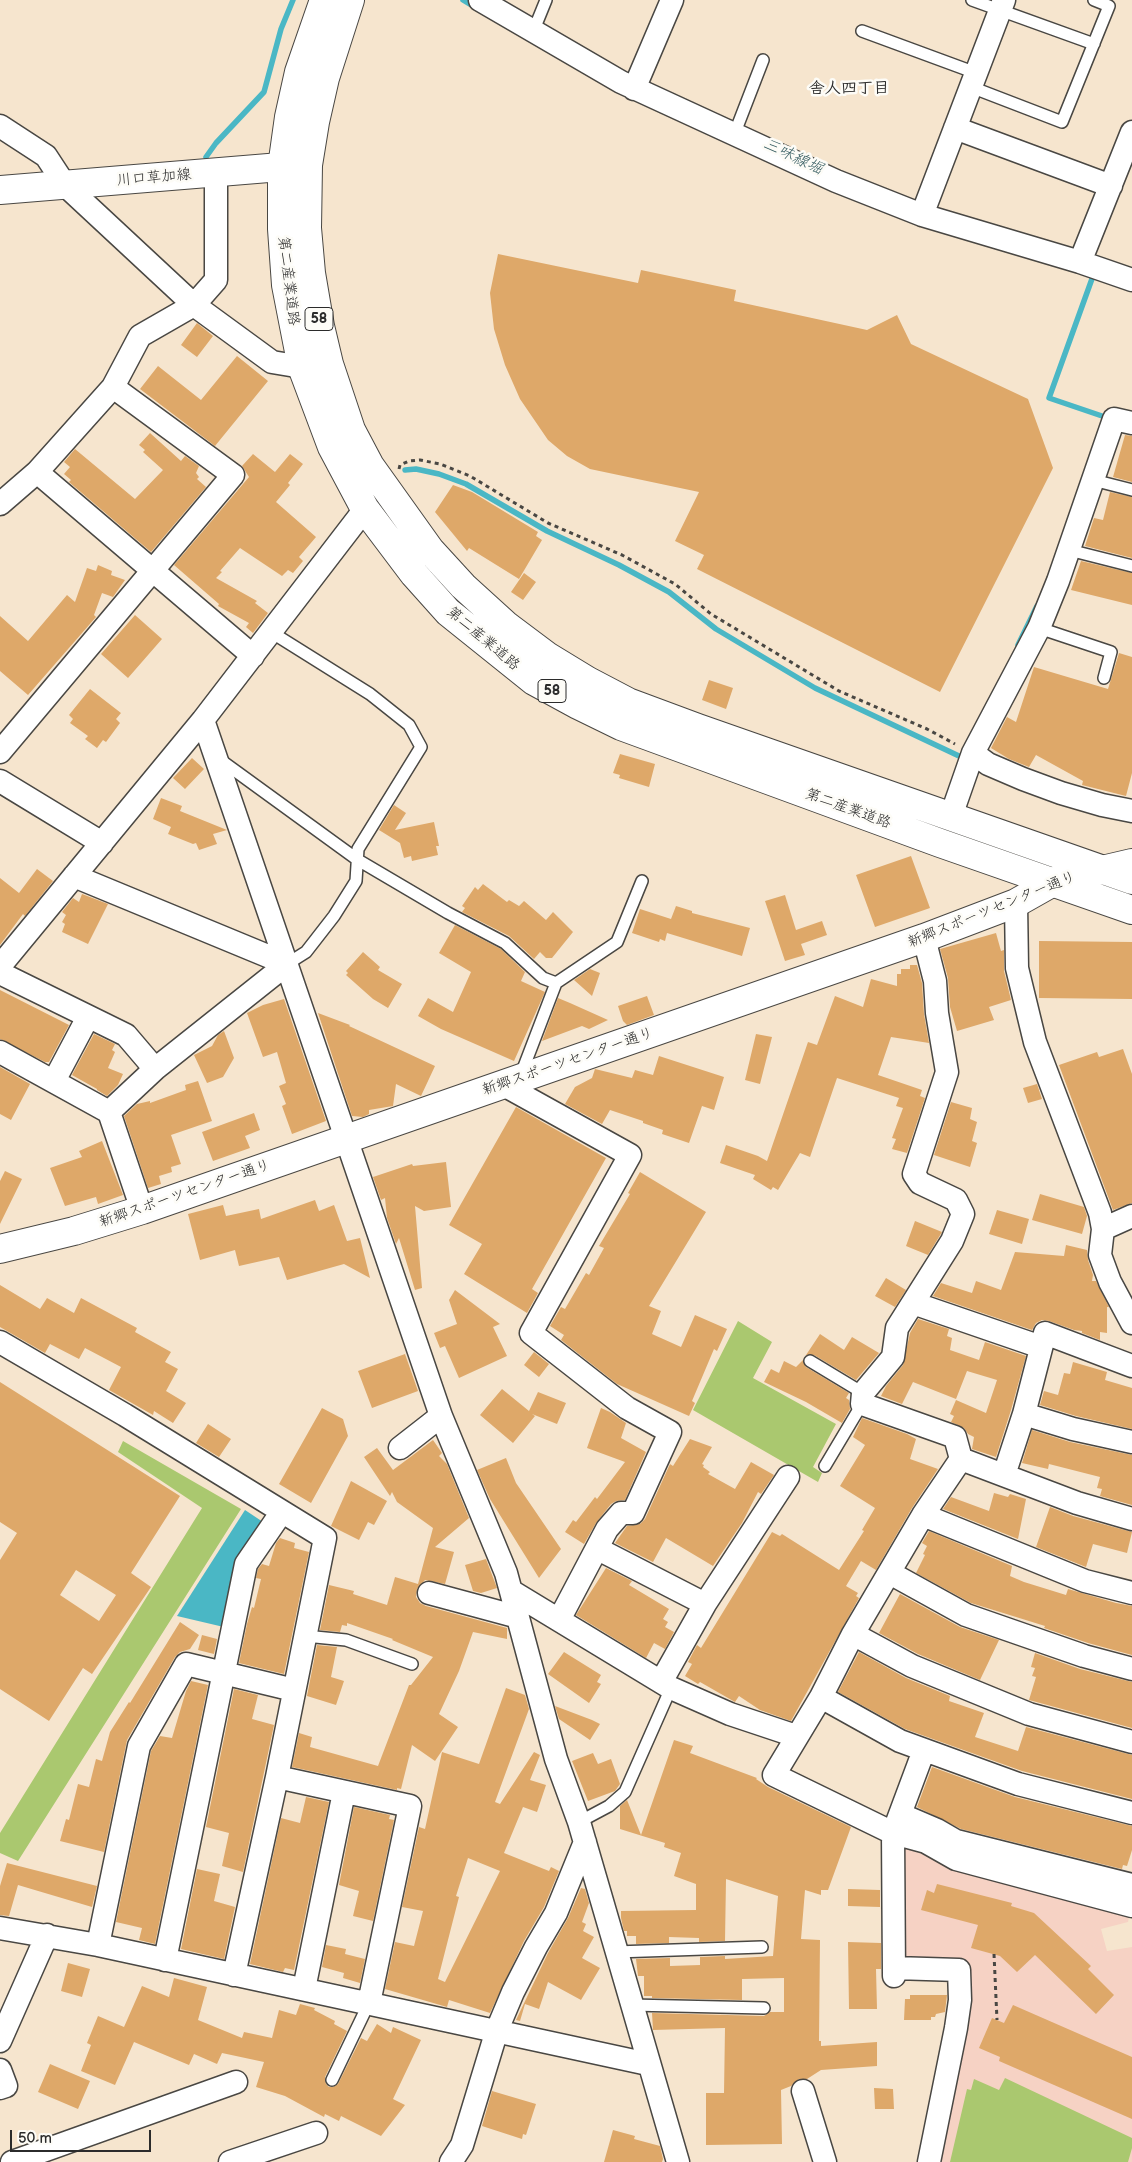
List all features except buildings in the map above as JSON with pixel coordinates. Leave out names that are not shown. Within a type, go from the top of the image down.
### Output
[{"type":"main road","name":"第二産業道路","points":[[324,0],[299,72],[289,117],[295,166],[307,228],[311,273],[329,364],[351,430],[370,466],[430,550],[463,586],[507,626],[547,656],[628,702],[1132,880]]},
{"type":"main road","name":"第二産業道路","points":[[350,0],[325,78],[315,122],[295,166],[282,228],[286,285],[302,367],[332,447],[365,509],[414,574],[448,612],[534,681],[621,726],[1132,910]]},
{"type":"main road","name":"川口草加線","points":[[0,190],[295,166]]},
{"type":"main road","name":"新郷スポーツセンター通り","points":[[0,1249],[74,1231],[142,1210],[924,938],[1016,903],[1055,882],[1132,863]]},
{"type":"street","points":[[480,0],[634,89],[836,181],[922,215],[1080,262],[1132,280]]},
{"type":"street","points":[[634,89],[672,0]]},
{"type":"street","points":[[922,215],[1002,5]]},
{"type":"street","points":[[0,126],[46,156],[65,185],[194,305],[272,362],[302,367]]},
{"type":"street","points":[[955,128],[1111,186]]},
{"type":"street","points":[[1080,262],[1132,132]]},
{"type":"street","points":[[1,502],[37,472],[113,387],[140,336],[194,305],[216,280],[216,173]]},
{"type":"street","points":[[0,752],[233,475],[113,387]]},
{"type":"street","points":[[951,816],[973,753],[1005,697],[1039,628],[1069,550],[1114,419],[1132,423]]},
{"type":"street","points":[[37,472],[253,656]]},
{"type":"street","points":[[0,966],[203,720],[365,509]]},
{"type":"street","points":[[203,720],[441,1416],[506,1573],[556,1759],[582,1832],[678,2162]]},
{"type":"street","points":[[973,753],[988,764],[1053,790],[1102,805],[1132,811]]},
{"type":"street","points":[[0,781],[102,843]]},
{"type":"street","points":[[74,876],[287,964]]},
{"type":"street","points":[[1016,903],[1016,968],[1035,1042],[1100,1213],[1103,1228],[1100,1256],[1110,1282],[1130,1314]]},
{"type":"street","points":[[924,938],[935,981],[937,1013],[947,1072],[914,1174],[920,1183],[956,1200],[963,1214],[952,1241],[898,1328],[893,1357],[863,1398],[955,1437],[961,1459],[923,1515],[853,1634],[821,1697],[774,1775],[898,1824],[956,1858],[1132,1906]]},
{"type":"street","points":[[109,1112],[155,1069],[287,964]]},
{"type":"street","points":[[0,973],[126,1036],[155,1069]]},
{"type":"street","points":[[54,1082],[88,1017]]},
{"type":"street","points":[[0,1052],[109,1112],[142,1210]]},
{"type":"street","points":[[510,1082],[630,1155],[531,1333],[627,1408],[670,1432],[633,1513],[621,1513],[607,1529],[559,1620]]},
{"type":"street","points":[[1103,1228],[1132,1216]]},
{"type":"street","points":[[913,1303],[1041,1347]]},
{"type":"street","points":[[1004,1475],[1024,1414],[1045,1333],[1132,1366]]},
{"type":"street","points":[[0,1342],[125,1415],[281,1513],[325,1538],[277,1777],[234,1975]]},
{"type":"street","points":[[1024,1414],[1073,1429],[1132,1442]]},
{"type":"street","points":[[400,1448],[441,1416]]},
{"type":"street","points":[[961,1459],[1077,1503],[1132,1519]]},
{"type":"street","points":[[666,1685],[705,1604],[788,1477]]},
{"type":"street","points":[[165,1960],[246,1564],[281,1513]]},
{"type":"street","points":[[923,1515],[1084,1581],[1132,1593]]},
{"type":"street","points":[[598,1549],[705,1604]]},
{"type":"street","points":[[890,1573],[966,1615],[1084,1656],[1132,1669]]},
{"type":"street","points":[[511,1591],[666,1685],[730,1714],[796,1736]]},
{"type":"street","points":[[429,1593],[518,1616]]},
{"type":"street","points":[[853,1634],[912,1666],[1029,1714],[1132,1742]]},
{"type":"street","points":[[98,1945],[140,1746],[186,1664],[294,1690]]},
{"type":"street","points":[[821,1697],[900,1741],[924,1750],[1018,1784],[1132,1813]]},
{"type":"street","points":[[924,1750],[898,1824],[894,1972],[959,1970],[960,2000],[929,2162]]},
{"type":"street","points":[[277,1777],[410,1806],[369,2003]]},
{"type":"street","points":[[304,1989],[344,1792]]},
{"type":"street","points":[[898,1824],[937,1830],[956,1841],[1132,1886]]},
{"type":"street","points":[[451,2162],[462,2145],[497,2030],[524,1969],[556,1913],[582,1832]]},
{"type":"street","points":[[0,1928],[98,1945],[648,2064]]},
{"type":"street","points":[[0,2041],[47,1935]]},
{"type":"street","points":[[0,2070],[6,2086],[0,2088]]},
{"type":"street","points":[[12,2162],[236,2082]]},
{"type":"street","points":[[803,2092],[825,2162]]},
{"type":"street","points":[[230,2162],[316,2133]]},
{"type":"lane","points":[[533,32],[546,0]]},
{"type":"lane","points":[[972,0],[1002,5],[1094,44]]},
{"type":"lane","points":[[862,31],[1062,122],[1109,6],[1094,0]]},
{"type":"lane","points":[[734,135],[762,60]]},
{"type":"lane","points":[[1093,480],[1132,490]]},
{"type":"lane","points":[[1069,550],[1132,566]]},
{"type":"lane","points":[[1039,628],[1111,652],[1104,678]]},
{"type":"lane","points":[[271,632],[370,694],[409,725],[422,747],[358,849],[356,881],[334,916],[306,952],[287,964]]},
{"type":"lane","points":[[214,755],[358,860],[448,913],[505,943],[544,978],[556,983]]},
{"type":"lane","points":[[510,1082],[556,983],[617,942],[642,881]]},
{"type":"lane","points":[[810,1361],[863,1398],[824,1466]]},
{"type":"lane","points":[[305,1636],[346,1640],[412,1664]]},
{"type":"lane","points":[[582,1832],[625,1792],[666,1685]]},
{"type":"lane","points":[[616,1952],[762,1947]]},
{"type":"lane","points":[[332,2080],[369,2003]]},
{"type":"lane","points":[[631,2005],[764,2008]]},
{"type":"path","points":[[396,474],[400,465],[409,461],[420,460],[440,464],[470,476],[548,523],[622,555],[674,584],[711,614],[839,691],[927,729],[973,753]]},
{"type":"path","points":[[994,1954],[998,2020]]},
{"type":"shaded area","points":[[901,1847],[924,1851],[1129,1917],[1128,1922],[1101,1929],[1107,1951],[1132,1947],[1132,2162],[936,2162],[967,1977],[903,1958]]},
{"type":"green space","points":[[738,1321],[772,1342],[753,1378],[836,1424],[813,1467],[822,1473],[818,1482],[693,1410]]},
{"type":"green space","points":[[123,1441],[241,1509],[18,1861],[0,1853],[0,1833],[202,1508],[118,1452]]},
{"type":"green space","points":[[1005,2078],[1132,2138],[1132,2148],[1128,2162],[950,2162],[967,2089],[971,2090],[974,2079],[999,2090]]},
{"type":"water","points":[[245,1510],[263,1522],[228,1628],[177,1616]]},
{"type":"waterway","points":[[206,157],[216,143],[264,92],[281,29],[293,0]]},
{"type":"waterway","name":"三味線堀","points":[[463,0],[476,8]]},
{"type":"waterway","points":[[1093,276],[1049,398],[1105,417],[1104,421]]},
{"type":"waterway","points":[[405,470],[416,469],[439,474],[466,484],[547,531],[619,565],[669,592],[716,629],[815,688],[959,756]]},
{"type":"waterway","points":[[1018,645],[1037,606]]},
{"type":"district","name":"舎人四丁目","points":[[849,89]]}]
